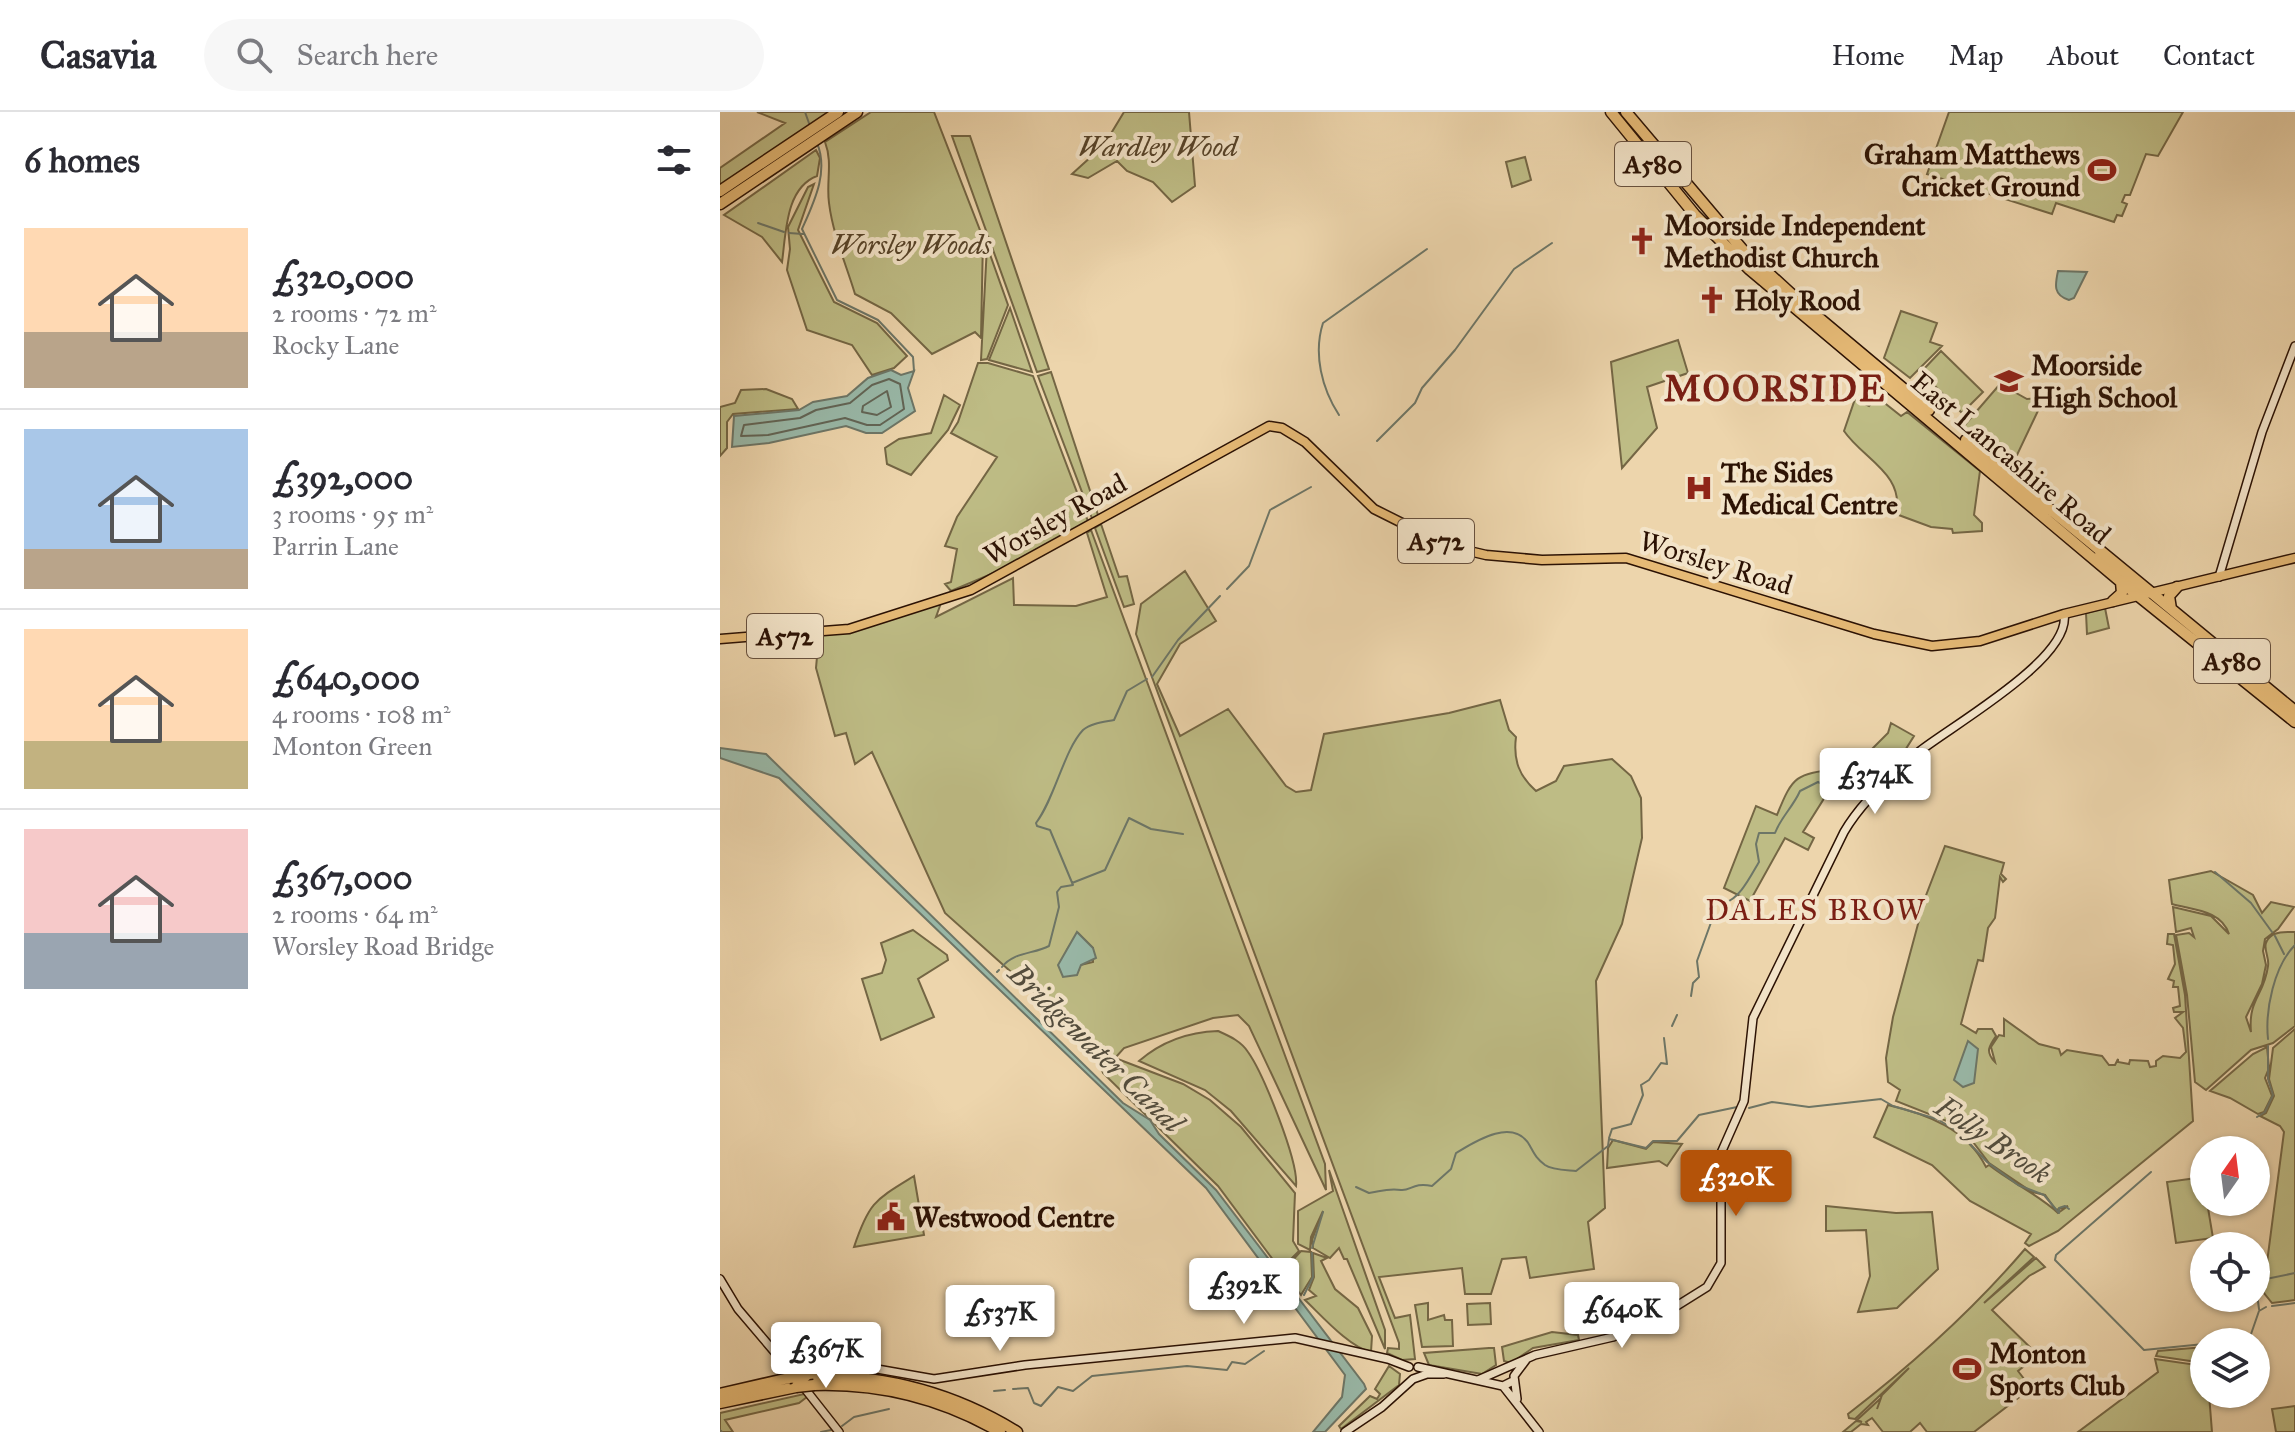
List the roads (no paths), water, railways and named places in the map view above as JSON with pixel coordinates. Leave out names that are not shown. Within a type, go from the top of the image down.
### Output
[{"type":"highway","points":[[720,205],[804,147],[838,112]]},
{"type":"highway","points":[[720,191],[803,135],[857,112]]},
{"type":"highway","name":"East Lancashire Road","points":[[1611,112],[1695,215],[1749,269],[2121,582],[2295,722]]},
{"type":"highway","name":"East Lancashire Road","points":[[1626,112],[1727,232],[1781,286],[2295,711]]},
{"type":"highway","points":[[2113,601],[2122,593],[2121,582]]},
{"type":"highway","points":[[2171,609],[2169,596],[2177,587]]},
{"type":"highway","points":[[720,1403],[791,1377]]},
{"type":"highway","points":[[720,1391],[791,1377],[860,1387],[911,1395],[958,1411],[1000,1432]]},
{"type":"highway","points":[[810,1381],[861,1377],[897,1382],[963,1403],[1017,1432]]},
{"type":"main road","points":[[2219,577],[2265,421],[2295,346]]},
{"type":"main road","name":"Worsley Road","points":[[720,639],[849,629],[924,607],[1006,573],[1258,429],[1276,426],[1305,442],[1374,509],[1417,533],[1462,550],[1542,560],[1626,558],[1888,638],[1932,646],[1980,641],[2113,601],[2295,558]]},
{"type":"main road","points":[[2083,537],[2138,590],[2138,595]]},
{"type":"main road","points":[[2151,593],[2159,607],[2207,652]]},
{"type":"main road","points":[[1478,1380],[1527,1358],[1613,1337],[1695,1297],[1713,1281],[1721,1266],[1721,1153],[1725,1139],[1741,1111],[1753,1018],[1849,824],[1920,751],[2043,659],[2062,632],[2064,614]]},
{"type":"main road","points":[[720,1279],[738,1309],[839,1432]]},
{"type":"main road","points":[[791,1377],[860,1366],[934,1379],[1273,1339],[1317,1342],[1384,1360],[1412,1373],[1444,1374],[1501,1386],[1514,1378],[1527,1358]]},
{"type":"main road","points":[[1507,1367],[1514,1378],[1518,1402]]},
{"type":"main road","points":[[1345,1432],[1399,1391],[1412,1373]]},
{"type":"main road","points":[[1494,1373],[1539,1432]]},
{"type":"water","points":[[2058,271],[2087,272],[2074,298],[2069,300],[2058,292]]},
{"type":"water","points":[[891,370],[901,375],[914,371],[908,388],[915,411],[882,433],[866,433],[846,426],[769,443],[732,447],[734,416],[799,410],[813,402],[847,396],[868,378]]},
{"type":"water","points":[[720,748],[766,754],[1123,1103],[1150,1120],[1159,1134],[1216,1190],[1364,1384],[1366,1389],[1325,1432],[1313,1432],[1342,1397],[1345,1375],[1206,1188],[779,778],[720,758]]},
{"type":"water","points":[[1077,932],[1093,948],[1096,958],[1081,965],[1077,975],[1063,977],[1058,965]]},
{"type":"water","points":[[1968,1041],[1978,1049],[1974,1083],[1963,1087],[1954,1080]]},
{"type":"waterway","points":[[805,112],[810,126]]},
{"type":"waterway","points":[[817,143],[821,176],[802,229],[837,300],[878,320],[913,357],[914,371]]},
{"type":"waterway","points":[[758,223],[784,232]]},
{"type":"waterway","points":[[789,233],[803,234]]},
{"type":"waterway","points":[[1377,441],[1415,403],[1422,388],[1455,350],[1514,269],[1552,243]]},
{"type":"waterway","points":[[1339,415],[1321,371],[1319,347],[1323,323],[1427,249]]},
{"type":"waterway","points":[[1227,589],[1249,566],[1270,510],[1311,487]]},
{"type":"waterway","points":[[1152,677],[1178,640],[1220,596]]},
{"type":"waterway","name":"Bridgewater Canal","points":[[1002,967],[1018,956],[1049,946],[1059,907],[1057,892],[1061,887],[1073,885],[1050,830],[1036,823],[1049,801],[1070,749],[1086,728],[1114,720],[1127,691],[1147,679]]},
{"type":"waterway","points":[[1691,996],[1693,983],[1699,977],[1697,961],[1713,917],[1712,901],[1718,897],[1724,903],[1730,901],[1744,886],[1759,862],[1756,844],[1759,833],[1775,833],[1800,791],[1818,782],[1830,788],[1836,779],[1861,782]]},
{"type":"waterway","points":[[1072,883],[1105,870],[1129,818],[1151,829],[1183,834]]},
{"type":"waterway","points":[[2215,872],[2251,903],[2272,932]]},
{"type":"waterway","points":[[2275,936],[2284,954]]},
{"type":"waterway","name":"Folly Brook","points":[[2268,1039],[2272,989],[2282,964],[2295,945]]},
{"type":"waterway","points":[[1672,1026],[1677,1015]]},
{"type":"waterway","points":[[1609,1138],[1612,1129],[1631,1124],[1643,1095],[1641,1085],[1649,1080],[1661,1063],[1667,1064],[1664,1038]]},
{"type":"waterway","name":"Folly Brook","points":[[2257,1117],[2265,1112],[2273,1095],[2268,1079],[2268,1046]]},
{"type":"waterway","name":"Folly Brook","points":[[1749,1108],[1772,1102],[1809,1107],[1881,1099],[1893,1106],[1937,1119],[1959,1132],[1987,1162],[2018,1185],[2044,1195],[2059,1213],[2059,1208],[2065,1206],[2069,1209]]},
{"type":"waterway","name":"Folly Brook","points":[[1356,1187],[1369,1193],[1432,1186],[1451,1169],[1456,1153],[1483,1138],[1504,1132],[1523,1137],[1548,1167],[1576,1171],[1608,1146],[1609,1139],[1646,1148],[1653,1141],[1677,1141],[1699,1115],[1737,1107]]},
{"type":"waterway","name":"Folly Brook","points":[[2151,1172],[2056,1255],[2055,1260],[2144,1350],[2190,1345]]},
{"type":"waterway","name":"Folly Brook","points":[[1312,1248],[1323,1212]]},
{"type":"waterway","name":"Folly Brook","points":[[1304,1295],[1313,1277],[1312,1253]]},
{"type":"waterway","points":[[2270,1278],[2295,1273]]},
{"type":"waterway","name":"Folly Brook","points":[[2272,1306],[2295,1303]]},
{"type":"waterway","name":"Folly Brook","points":[[2253,1328],[2259,1312]]},
{"type":"waterway","name":"Folly Brook","points":[[1013,1389],[1028,1388],[1034,1403],[1041,1406],[1058,1387],[1073,1391],[1092,1376],[1187,1366],[1227,1370],[1232,1362],[1245,1364],[1264,1351]]},
{"type":"waterway","name":"Folly Brook","points":[[994,1391],[1005,1390]]},
{"type":"waterway","name":"Folly Brook","points":[[842,1426],[854,1417],[889,1409]]},
{"type":"waterway","name":"Folly Brook","points":[[821,1432],[831,1430]]},
{"type":"place","name":"Graham Matthews Cricket Ground","points":[[2102,170]]},
{"type":"place","name":"Moorside Independent Methodist Church","points":[[1642,241]]},
{"type":"place","name":"Holy Rood","points":[[1712,300]]},
{"type":"place","name":"Moorside High School","points":[[2009,381]]},
{"type":"place","name":"The Sides Medical Centre","points":[[1699,488]]},
{"type":"place","name":"Westwood Centre","points":[[891,1217]]},
{"type":"place","name":"Monton Sports Club","points":[[1967,1369]]},
{"type":"district","name":"MOORSIDE","points":[[1775,389]]},
{"type":"district","name":"DALES BROW","points":[[1816,910]]},
{"type":"park label","name":"Wardley Wood","points":[[1158,146]]},
{"type":"park label","name":"Worsley Woods","points":[[911,244]]}]
